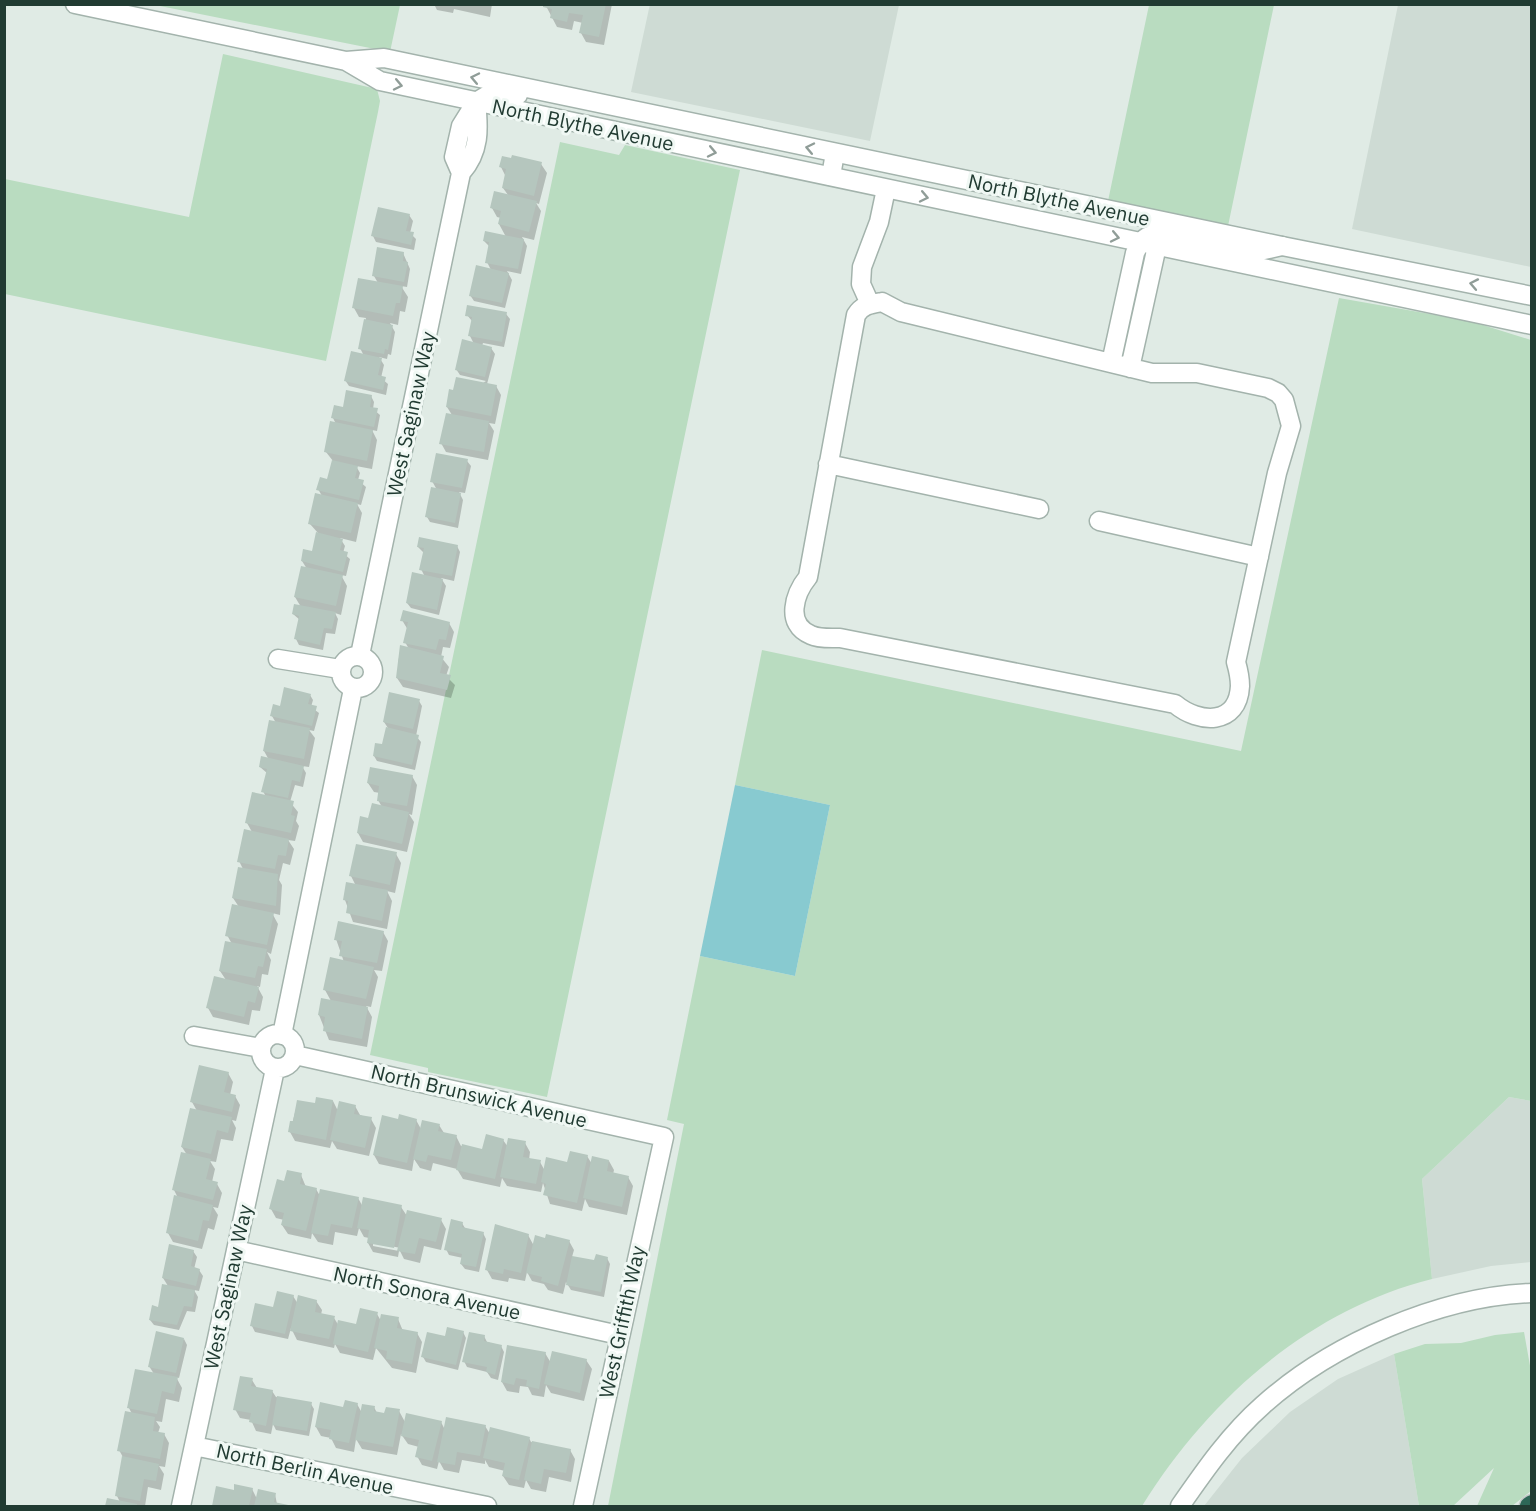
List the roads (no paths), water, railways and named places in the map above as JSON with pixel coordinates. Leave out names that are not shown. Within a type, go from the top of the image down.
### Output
[{"type":"street","name":"North Blythe Avenue","points":[[75,4],[346,61],[384,58],[1532,296]]},
{"type":"street","name":"North Blythe Avenue","points":[[346,61],[380,81],[1532,325]]},
{"type":"street","name":"North Blythe Avenue","points":[[476,102],[496,90],[612,115],[628,109]]},
{"type":"street","name":"West Saginaw Way","points":[[360,655],[461,173],[472,161],[479,130],[476,102]]},
{"type":"street","points":[[831,176],[835,153]]},
{"type":"street","points":[[870,304],[861,284],[862,267],[879,222],[886,189]]},
{"type":"street","name":"North Blythe Avenue","points":[[1148,244],[1149,235],[1161,232],[1255,252],[1282,246]]},
{"type":"street","points":[[1111,363],[1123,307],[1148,244]]},
{"type":"street","points":[[1130,368],[1143,311],[1148,244]]},
{"type":"street","points":[[882,302],[901,312],[1152,373],[1197,373],[1268,388],[1278,393],[1289,412],[1289,437],[1277,474],[1236,662],[1240,685],[1237,699],[1229,712],[1216,718],[1189,715],[1175,704],[840,638],[810,635],[799,626],[794,617],[794,603],[808,577],[856,315],[860,309],[870,304],[882,302]]},
{"type":"street","points":[[1123,307],[1143,311]]},
{"type":"street","points":[[828,464],[1039,509]]},
{"type":"street","points":[[1099,521],[1259,557]]},
{"type":"street","points":[[360,655],[371,662],[374,675],[366,686],[353,689],[342,682],[340,669],[347,658],[360,655]]},
{"type":"street","points":[[278,659],[340,669]]},
{"type":"street","points":[[282,1035],[353,689]]},
{"type":"street","points":[[273,1035],[282,1035],[290,1039],[295,1055],[291,1063],[283,1068],[274,1068],[267,1065],[261,1057],[261,1048],[265,1040],[273,1035]]},
{"type":"street","points":[[194,1036],[261,1048]]},
{"type":"street","name":"North Brunswick Avenue","points":[[295,1055],[664,1137]]},
{"type":"street","name":"West Saginaw Way","points":[[182,1506],[274,1068]]},
{"type":"street","name":"West Griffith Way","points":[[583,1506],[664,1137]]},
{"type":"street","name":"North Sonora Avenue","points":[[236,1250],[619,1335]]},
{"type":"street","points":[[1180,1506],[1232,1436],[1264,1405],[1297,1378],[1333,1356],[1371,1335],[1452,1306],[1512,1293],[1532,1293]]},
{"type":"street","name":"North Berlin Avenue","points":[[194,1446],[487,1506]]},
{"type":"water","points":[[735,785],[830,805],[795,976],[700,956]]}]
